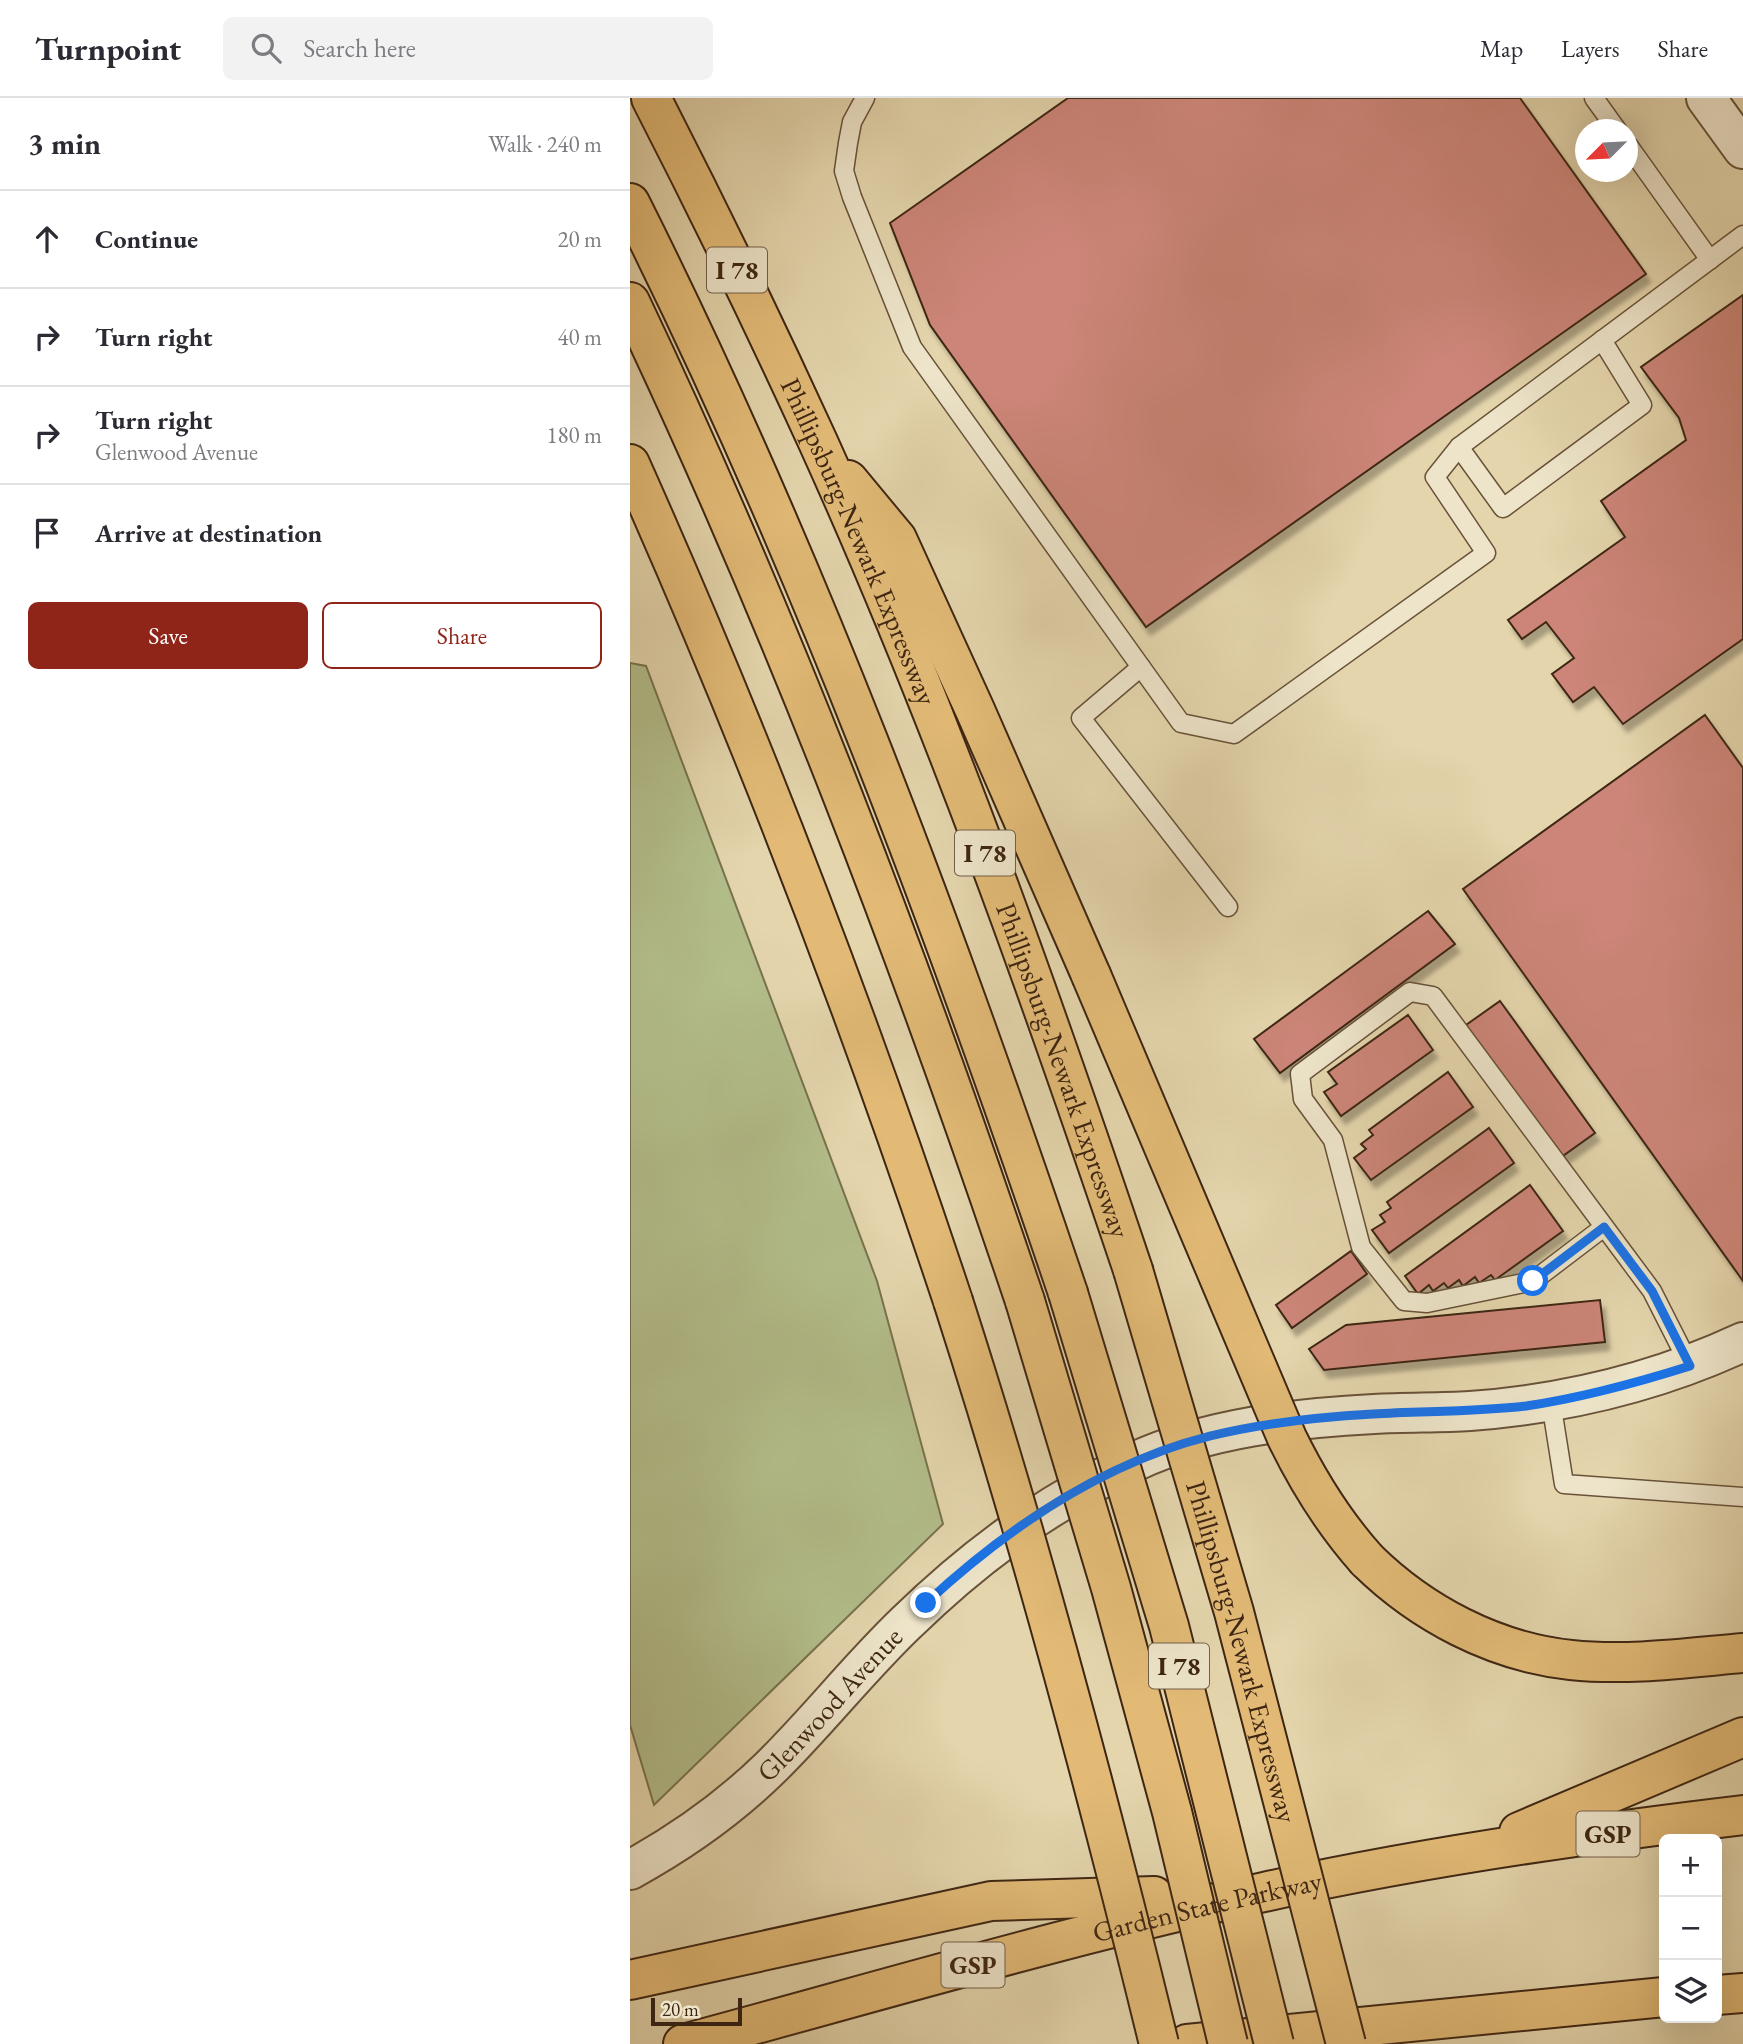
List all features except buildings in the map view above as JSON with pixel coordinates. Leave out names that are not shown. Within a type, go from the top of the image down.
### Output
[{"type":"highway","name":"Phillipsburg-Newark Expressway","points":[[651,98],[750,297],[818,443],[920,685],[1007,910],[1070,1084],[1133,1270],[1220,1560],[1346,2044]]},
{"type":"highway","name":"I 78","points":[[630,203],[707,362],[781,527],[929,895],[1005,1105],[1068,1293],[1168,1626],[1274,2044]]},
{"type":"highway","name":"I 78","points":[[630,302],[765,602],[855,826],[930,1022],[1025,1301],[1111,1588],[1172,1812],[1203,2043]]},
{"type":"highway","points":[[818,443],[897,539],[1091,975],[1287,1438],[1301,1469],[1330,1516],[1367,1560],[1405,1595],[1476,1634],[1521,1650],[1569,1660],[1597,1662],[1681,1659],[1743,1653]]},
{"type":"highway","points":[[630,464],[740,721],[843,985],[953,1301],[1053,1632],[1159,2044]]},
{"type":"highway","points":[[1473,1852],[1743,1737]]},
{"type":"highway","name":"Garden State Parkway","points":[[683,2044],[1039,1948],[1264,1892],[1473,1852],[1743,1815]]},
{"type":"highway","points":[[1289,1817],[1371,2044]]},
{"type":"highway","points":[[630,1980],[991,1902],[1264,1892]]},
{"type":"highway","points":[[1722,1995],[1743,1993]]},
{"type":"highway","points":[[1203,2043],[1659,1997]]},
{"type":"street","points":[[1706,98],[1743,149]]},
{"type":"street","name":"Glenwood Avenue","points":[[630,1870],[688,1835],[746,1790],[795,1742],[902,1626],[979,1556],[1038,1514],[1139,1460],[1174,1447],[1246,1429],[1331,1417],[1468,1411],[1551,1402],[1631,1384],[1690,1366],[1743,1342]]},
{"type":"lane","points":[[865,98],[852,122],[845,171],[852,197],[912,347],[1181,723],[1234,734],[1486,553],[1435,477],[1459,447],[1743,235]]},
{"type":"lane","points":[[1594,98],[1609,119]]},
{"type":"lane","points":[[1638,159],[1710,260]]},
{"type":"lane","points":[[1459,447],[1503,508],[1642,405],[1602,340]]},
{"type":"lane","points":[[1141,667],[1081,718],[1228,907]]},
{"type":"lane","points":[[1604,1227],[1533,1281],[1427,1303],[1404,1301],[1361,1247],[1333,1140],[1303,1099],[1300,1074],[1410,992],[1433,996],[1652,1291],[1690,1366]]},
{"type":"lane","points":[[1551,1402],[1564,1484],[1743,1497]]},
{"type":"green space","points":[[630,663],[646,666],[877,1281],[943,1524],[654,1805],[630,1725]]},
{"type":"route","points":[[926,1603],[979,1556],[1038,1514],[1104,1477],[1174,1447],[1246,1429],[1331,1417],[1468,1411],[1551,1402],[1631,1384],[1690,1366],[1652,1291],[1604,1227],[1533,1281]]}]
